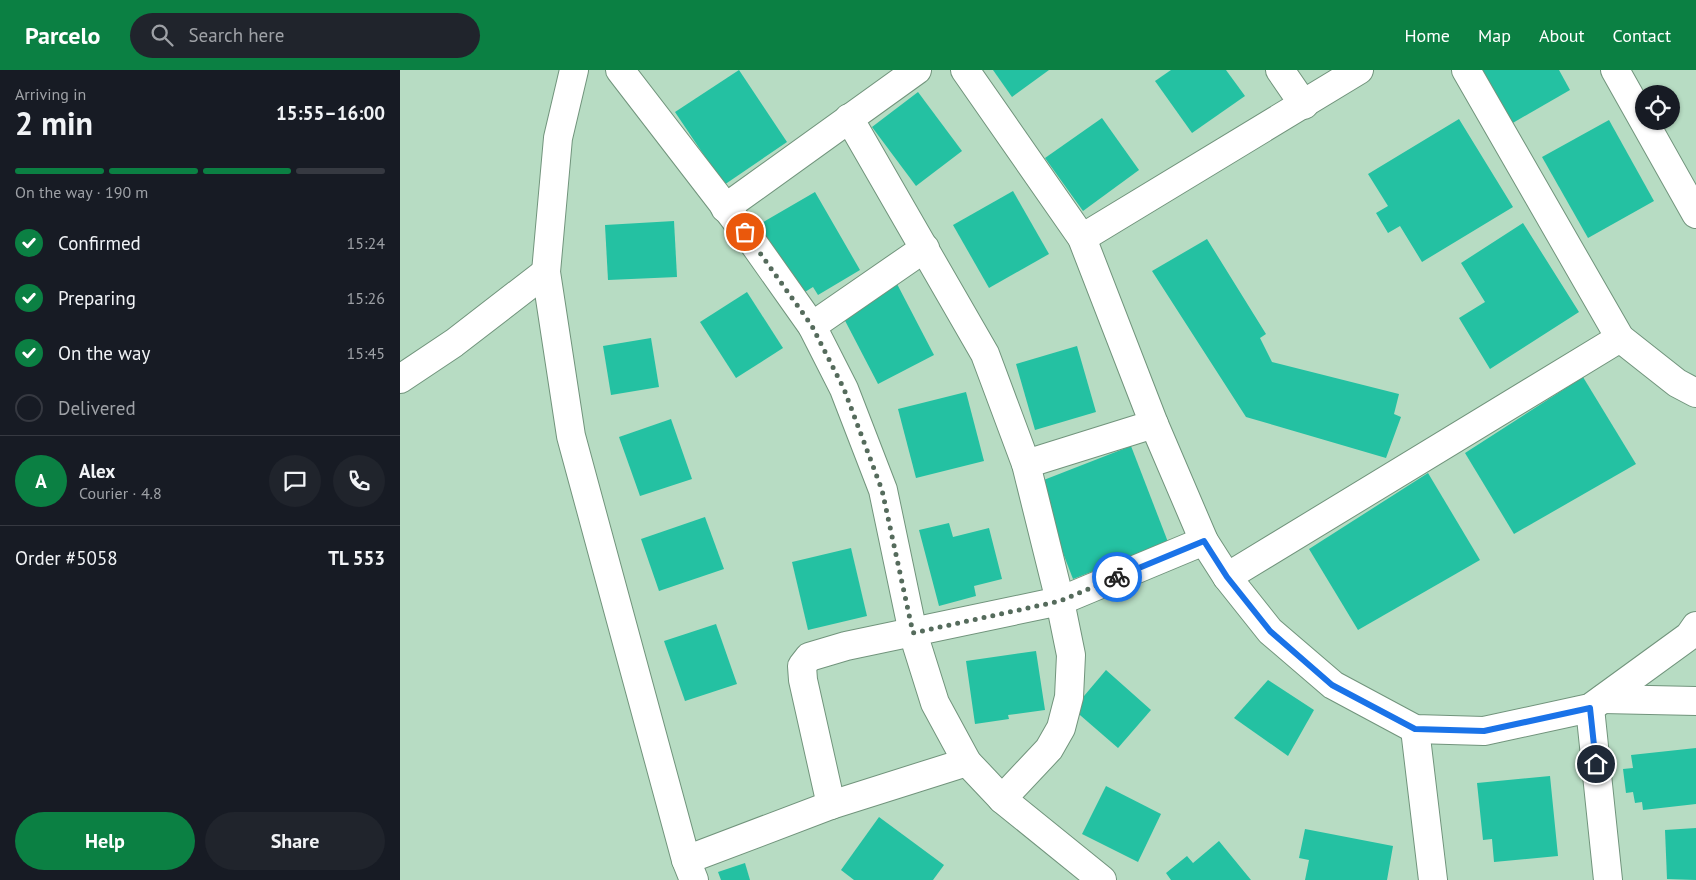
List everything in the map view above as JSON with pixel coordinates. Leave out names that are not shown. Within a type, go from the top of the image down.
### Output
[{"type":"street","points":[[574,70],[558,138],[546,272],[571,436],[690,870],[831,805],[968,762]]},
{"type":"street","points":[[620,70],[812,326],[844,389],[882,490],[913,633],[935,703],[968,762],[1002,799],[1102,880]]},
{"type":"street","points":[[725,208],[916,70]]},
{"type":"street","points":[[965,70],[1082,238],[1154,424],[1204,541],[1227,577],[1270,631],[1332,685],[1415,729],[1484,731],[1596,703],[1696,701]]},
{"type":"street","points":[[1280,70],[1304,105]]},
{"type":"street","points":[[1082,238],[1359,70]]},
{"type":"street","points":[[1466,70],[1620,338],[1677,383],[1696,393]]},
{"type":"street","points":[[1615,70],[1696,214]]},
{"type":"street","points":[[849,118],[985,354],[1026,464],[1060,601],[1070,655],[1069,697],[1061,728],[1049,749],[1002,799]]},
{"type":"street","points":[[812,326],[925,248]]},
{"type":"street","points":[[400,380],[454,344],[546,272]]},
{"type":"street","points":[[1227,577],[1620,338]]},
{"type":"street","points":[[1026,464],[1154,424]]},
{"type":"street","points":[[831,805],[802,666],[809,657],[846,646],[1060,601],[1204,541]]},
{"type":"street","points":[[1596,703],[1689,636],[1696,626]]},
{"type":"street","points":[[1596,703],[1608,880]]},
{"type":"street","points":[[1415,729],[1433,880]]},
{"type":"building","points":[[739,70],[787,142],[724,185],[675,112]]},
{"type":"building","points":[[993,70],[1049,70],[1012,97]]},
{"type":"building","points":[[1171,70],[1226,70],[1245,96],[1192,133],[1155,81]]},
{"type":"building","points":[[1481,70],[1559,70],[1570,90],[1511,124]]},
{"type":"building","points":[[918,92],[962,151],[916,186],[872,127]]},
{"type":"building","points":[[1102,118],[1139,170],[1083,211],[1045,158]]},
{"type":"building","points":[[1459,119],[1513,207],[1422,262],[1400,226],[1388,233],[1376,213],[1388,206],[1368,174]]},
{"type":"building","points":[[1609,120],[1654,201],[1588,238],[1542,157]]},
{"type":"building","points":[[1013,191],[1049,254],[989,288],[953,225]]},
{"type":"building","points":[[815,192],[860,270],[818,295],[813,287],[800,295],[758,225]]},
{"type":"building","points":[[674,221],[677,277],[608,280],[605,225]]},
{"type":"building","points":[[1523,223],[1579,312],[1490,369],[1459,318],[1485,302],[1461,263]]},
{"type":"building","points":[[1207,239],[1266,334],[1260,338],[1272,362],[1399,394],[1394,414],[1401,417],[1386,458],[1246,417],[1152,271]]},
{"type":"building","points":[[896,282],[934,355],[878,384],[840,311]]},
{"type":"building","points":[[747,292],[783,348],[736,378],[700,322]]},
{"type":"building","points":[[651,338],[659,387],[611,395],[603,346]]},
{"type":"building","points":[[1077,346],[1096,412],[1035,430],[1016,364]]},
{"type":"building","points":[[1583,377],[1636,464],[1514,534],[1465,453]]},
{"type":"building","points":[[966,392],[984,461],[916,478],[898,409]]},
{"type":"building","points":[[671,419],[692,479],[640,496],[619,437]]},
{"type":"building","points":[[1131,446],[1168,542],[1073,579],[1036,483]]},
{"type":"building","points":[[1428,473],[1480,560],[1358,630],[1309,549]]},
{"type":"building","points":[[705,517],[724,569],[659,591],[641,539]]},
{"type":"building","points":[[949,523],[953,537],[989,528],[1002,579],[974,586],[976,596],[939,606],[919,530]]},
{"type":"building","points":[[851,548],[867,616],[808,630],[792,562]]},
{"type":"building","points":[[716,624],[737,684],[685,701],[664,641]]},
{"type":"building","points":[[1036,651],[1045,710],[1008,715],[1009,719],[975,724],[966,661]]},
{"type":"building","points":[[1106,670],[1151,710],[1118,748],[1073,709]]},
{"type":"building","points":[[1268,680],[1314,710],[1288,756],[1234,718]]},
{"type":"building","points":[[1696,748],[1696,804],[1643,810],[1642,802],[1635,803],[1633,792],[1626,793],[1623,769],[1633,768],[1631,755]]},
{"type":"building","points":[[1550,776],[1558,856],[1494,862],[1492,839],[1483,840],[1477,783]]},
{"type":"building","points":[[1106,786],[1161,814],[1138,862],[1082,834]]},
{"type":"building","points":[[879,817],[944,865],[933,880],[854,880],[841,870]]},
{"type":"building","points":[[1696,828],[1696,880],[1667,879],[1665,830]]},
{"type":"building","points":[[1305,829],[1393,846],[1387,880],[1305,880],[1309,860],[1299,858]]},
{"type":"building","points":[[1219,841],[1251,880],[1171,880],[1166,873],[1187,856],[1193,863]]},
{"type":"building","points":[[745,863],[750,880],[721,880],[718,872]]},
{"type":"way so far","points":[[745,232],[812,326],[844,389],[882,490],[913,633],[1060,601],[1117,577]]},
{"type":"route","points":[[1117,577],[1204,541],[1227,577],[1270,631],[1332,685],[1415,729],[1484,731],[1590,708],[1596,764]]}]
